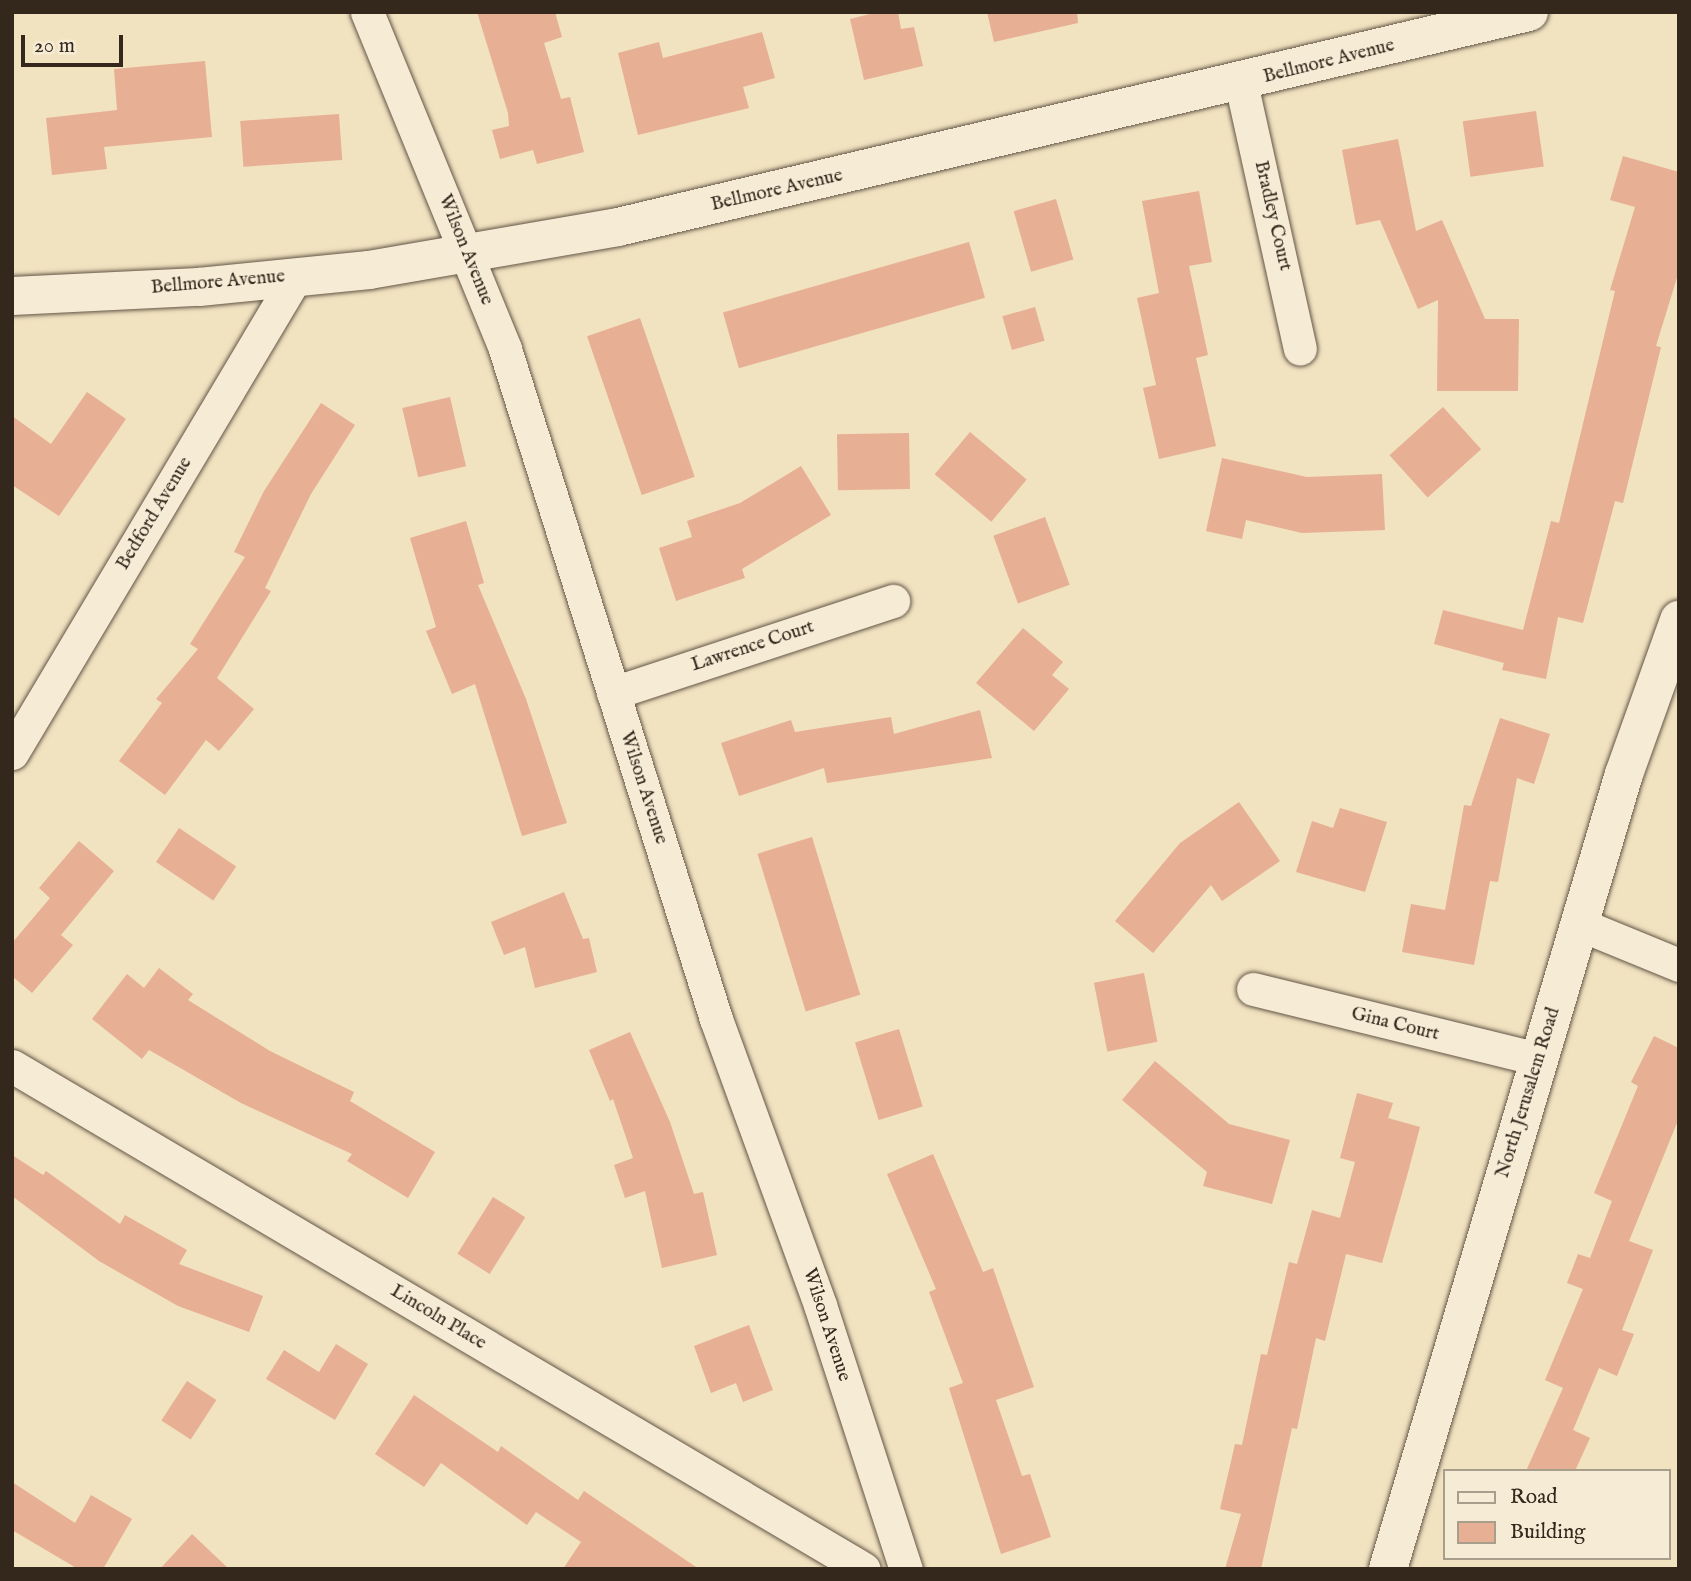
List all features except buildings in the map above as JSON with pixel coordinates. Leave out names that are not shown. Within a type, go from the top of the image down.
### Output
[{"type":"main road","name":"Bellmore Avenue","points":[[12,296],[199,287],[369,270],[618,227],[1241,83],[1529,12]]},
{"type":"main road","name":"North Jerusalem Road","points":[[1388,1569],[1578,924],[1628,761],[1679,620]]},
{"type":"street","name":"Wilson Avenue","points":[[368,12],[505,349],[716,1019],[821,1305],[906,1569]]},
{"type":"street","name":"Bradley Court","points":[[1241,83],[1300,349]]},
{"type":"street","name":"Bedford Avenue","points":[[12,753],[298,275]]},
{"type":"street","name":"Lawrence Court","points":[[613,693],[893,601]]},
{"type":"street","points":[[1578,924],[1679,965]]},
{"type":"street","name":"Gina Court","points":[[1253,989],[1539,1059]]},
{"type":"street","name":"Lincoln Place","points":[[12,1066],[864,1569]]}]
